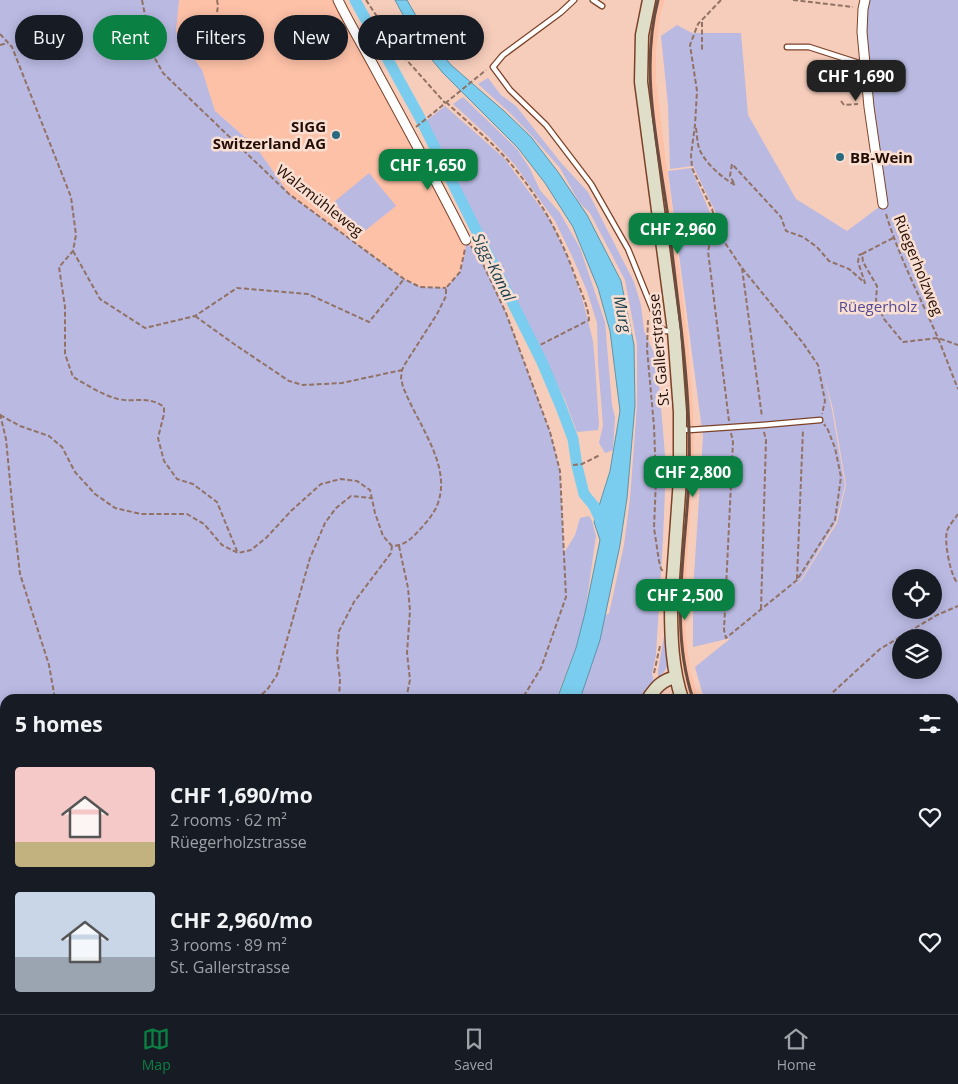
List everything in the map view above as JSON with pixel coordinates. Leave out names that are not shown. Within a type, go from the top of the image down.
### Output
[{"type":"main road","name":"St. Gallerstrasse","points":[[649,0],[642,35],[641,82],[674,331],[680,429],[680,479],[671,622],[673,656],[679,694]]},
{"type":"main road","points":[[651,694],[657,685],[665,680],[676,677]]},
{"type":"street","points":[[338,0],[466,240]]},
{"type":"street","points":[[864,4],[862,32],[868,103],[883,204]]},
{"type":"lane","points":[[574,0],[560,13],[503,55],[493,67],[510,90],[546,125],[591,184],[628,249],[660,328],[666,331],[674,331]]},
{"type":"lane","points":[[593,0],[602,6]]},
{"type":"lane","points":[[787,47],[809,47],[866,66]]},
{"type":"lane","points":[[680,429],[763,426],[820,420]]},
{"type":"path","name":"Walzmühleweg","points":[[142,0],[153,55],[163,73],[289,194],[404,278],[420,287],[446,288]]},
{"type":"path","points":[[217,0],[217,12]]},
{"type":"path","points":[[366,0],[404,57],[446,103],[482,134],[513,167],[549,217],[570,260],[589,320],[540,345]]},
{"type":"path","points":[[721,0],[698,24],[690,45],[697,91],[691,155],[692,168],[712,209],[719,234],[742,268],[803,343],[818,365],[825,400],[820,420],[828,430],[835,448],[840,477],[835,520],[796,580],[726,638],[724,630]]},
{"type":"path","points":[[793,0],[864,4]]},
{"type":"path","points":[[702,20],[702,52]]},
{"type":"path","points":[[0,34],[12,47],[72,197],[76,235],[73,251],[59,267],[65,307],[65,354],[72,376],[98,391],[119,399],[156,401],[164,406],[158,438],[164,461],[177,479],[193,484],[217,502],[238,553]]},
{"type":"path","points":[[0,45],[9,43]]},
{"type":"path","points":[[417,126],[486,70]]},
{"type":"path","points":[[841,101],[844,105],[868,103]]},
{"type":"path","points":[[695,126],[699,149],[722,178],[735,185],[730,176],[732,164],[781,217],[786,231],[803,237],[817,246],[829,261],[849,269],[865,283],[858,262],[859,255],[893,238]]},
{"type":"path","name":"Rüegerholzweg","points":[[883,204],[893,238],[938,338],[958,389]]},
{"type":"path","points":[[0,416],[20,426],[49,436],[62,447],[75,472],[82,480],[95,494],[114,508],[141,514],[187,514],[204,524],[222,546],[238,553],[251,550],[267,537],[291,511],[321,484],[340,479],[357,481],[370,490],[382,536],[392,546],[399,546],[406,543],[420,530],[431,516],[438,503],[441,488],[435,452],[403,387],[402,370],[437,314],[446,296],[446,288],[460,272],[465,254],[466,240]]},
{"type":"path","points":[[466,240],[483,264],[506,313],[550,432],[560,471],[566,598],[541,668],[525,694]]},
{"type":"path","points":[[73,251],[100,299],[145,328],[195,316],[237,288],[308,294],[369,322],[404,278]]},
{"type":"path","points":[[862,254],[863,262],[877,286],[876,300],[884,319],[903,342],[938,338],[958,346]]},
{"type":"path","points":[[742,268],[766,440],[761,609]]},
{"type":"path","points":[[650,303],[648,308],[647,349],[654,426],[656,480],[654,528],[661,569],[665,572],[674,573]]},
{"type":"path","points":[[195,316],[289,381],[303,385],[342,383],[402,370]]},
{"type":"path","points":[[0,416],[6,438],[20,574],[49,665],[54,694]]},
{"type":"path","points":[[796,580],[804,422]]},
{"type":"path","points":[[573,465],[582,464],[600,455]]},
{"type":"path","points":[[262,694],[267,690],[277,674],[310,558],[325,522],[336,508],[351,496],[371,498]]},
{"type":"path","points":[[958,514],[947,531],[946,546],[952,575],[958,582]]},
{"type":"path","points":[[339,694],[340,679],[337,655],[339,631],[354,602],[391,553],[392,546]]},
{"type":"path","points":[[399,546],[408,588],[410,611],[407,653],[410,680],[407,694]]},
{"type":"path","points":[[831,694],[880,649],[937,615],[958,606]]},
{"type":"path","points":[[657,685],[654,674],[660,642]]},
{"type":"shaded area","points":[[179,0],[338,0],[346,15],[274,15],[274,60],[348,60],[348,19],[358,38],[358,60],[370,60],[466,240],[465,254],[460,272],[446,288],[420,287],[404,279],[289,194],[256,147],[215,111],[202,70],[195,60],[264,60],[264,15],[178,15]]},
{"type":"shaded area","points":[[655,0],[665,0],[660,15],[656,49],[656,80],[688,341],[693,408],[694,454],[685,613],[690,670],[697,694],[688,694],[678,646],[677,599],[685,500],[686,438],[684,380],[647,72],[648,35]]},
{"type":"green space","points":[[0,0],[179,0],[176,32],[177,60],[195,60],[202,70],[215,111],[256,147],[289,194],[404,279],[420,287],[446,288],[460,272],[465,254],[466,240],[483,264],[506,313],[550,432],[560,471],[564,553],[575,535],[580,518],[589,516],[596,536],[585,613],[576,647],[558,694],[0,694]]},
{"type":"green space","name":"Rüegerholz","points":[[865,0],[958,0],[958,694],[703,694],[695,667],[731,638],[693,647],[693,591],[703,437],[668,171],[691,168],[711,215],[716,213],[693,166],[670,169],[668,105],[661,36],[677,25],[692,33],[741,33],[748,115],[796,199],[847,231],[883,204],[869,107]],"holes":[[[824,376],[833,409],[846,485],[837,523],[801,581],[794,587],[800,581],[836,522],[845,485]]]},
{"type":"green space","points":[[488,78],[501,95],[516,106],[562,164],[588,192],[634,282],[641,305],[644,331],[657,360],[666,467],[656,655],[652,674],[654,682],[647,694],[582,694],[600,639],[605,615],[609,614],[624,545],[630,499],[637,405],[637,344],[625,280],[590,213],[579,202],[560,168],[510,113],[478,84]]},
{"type":"green space","points":[[463,97],[517,149],[529,167],[540,190],[560,213],[580,248],[605,322],[612,405],[615,417],[613,450],[605,453],[599,443],[603,425],[597,323],[587,291],[555,221],[515,165],[489,137],[453,104]]},
{"type":"green space","points":[[445,106],[504,158],[550,220],[568,258],[582,298],[593,341],[598,430],[577,432],[565,400],[426,121]]},
{"type":"green space","points":[[369,173],[396,206],[361,234],[334,202]]},
{"type":"green space","points":[[665,630],[668,665],[658,678],[658,671]]},
{"type":"water","points":[[395,0],[407,0],[416,15],[403,15]]},
{"type":"water","name":"Murg","points":[[432,60],[447,60],[531,137],[558,172],[587,215],[621,281],[634,345],[635,405],[627,498],[620,545],[600,640],[582,694],[559,694],[576,648],[585,613],[600,540],[594,522],[610,471],[620,411],[610,331],[598,288],[573,227],[545,183],[518,148]]},
{"type":"waterway","name":"Sigg-Kanal","points":[[355,0],[419,116],[542,362],[573,439],[584,494],[594,506],[603,526]]},
{"type":"railway","points":[[658,0],[650,52],[650,79],[655,131],[682,332],[687,394],[689,477],[680,616],[686,672],[692,694]]},
{"type":"place","name":"SIGG Switzerland AG","points":[[336,135]]},
{"type":"place","name":"BB-Wein","points":[[840,157]]}]
